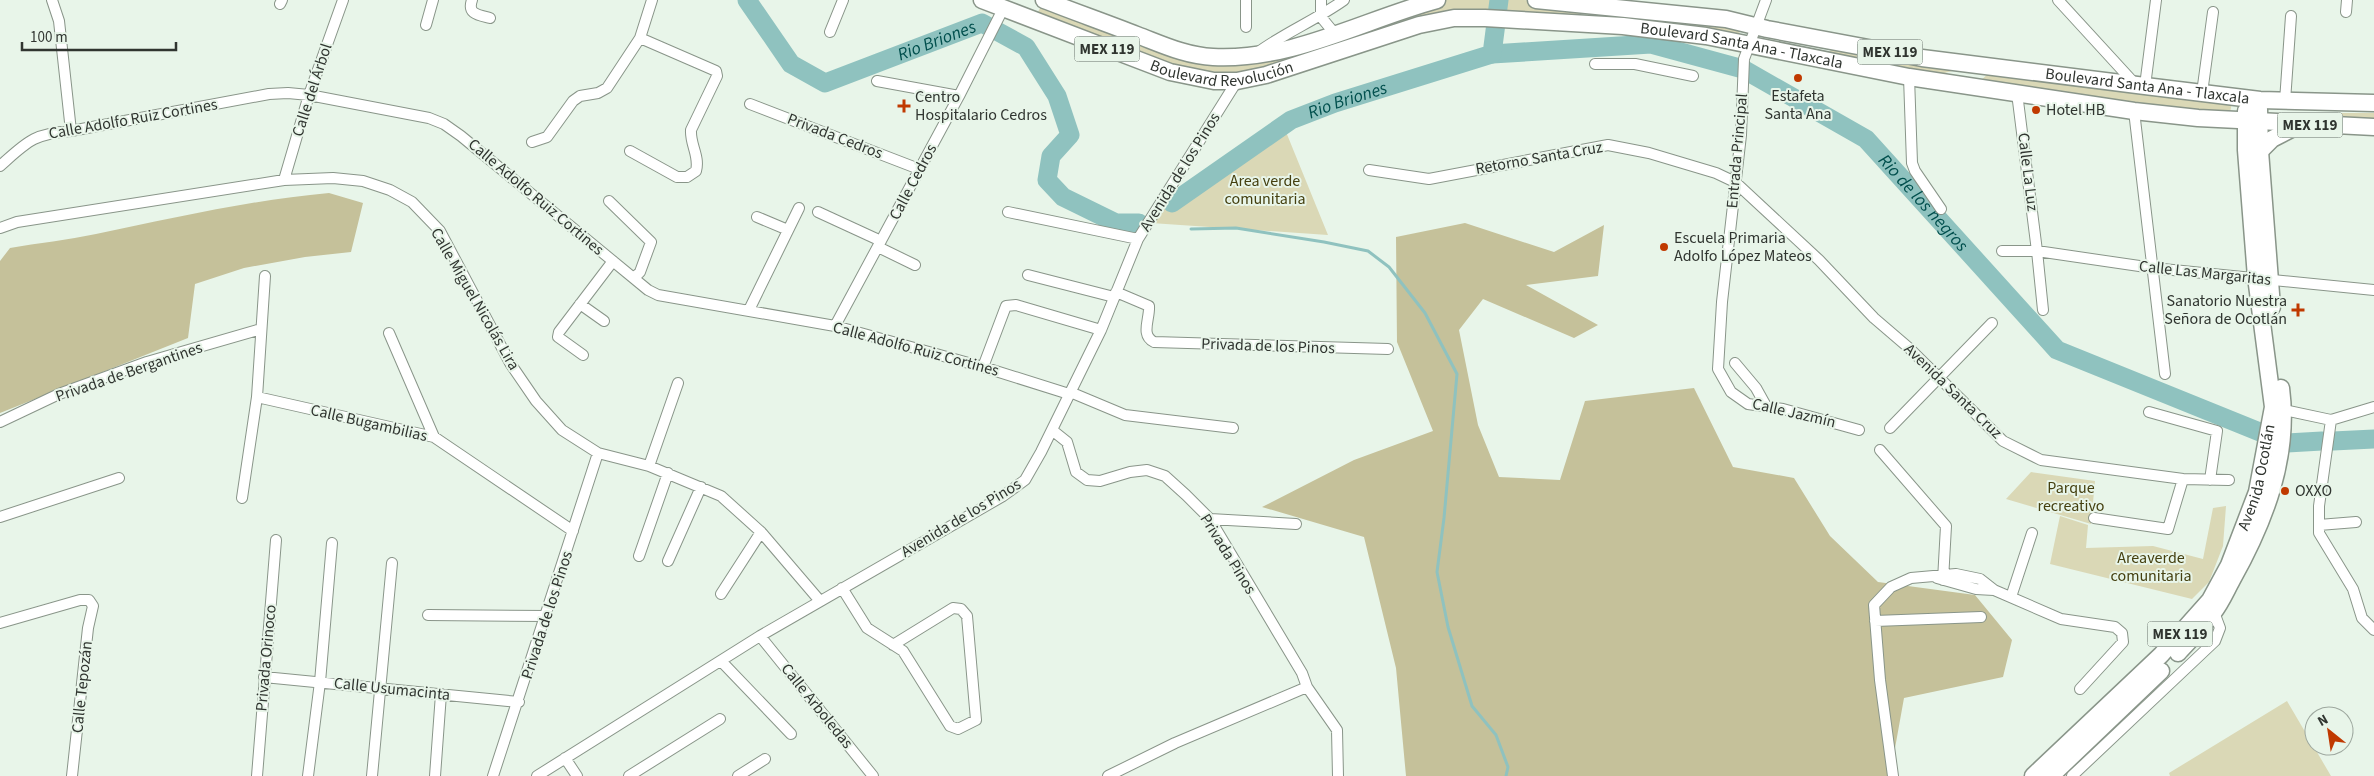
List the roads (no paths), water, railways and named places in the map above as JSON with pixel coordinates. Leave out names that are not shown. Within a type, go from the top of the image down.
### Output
[{"type":"main road","name":"Boulevard Revolución","points":[[982,0],[999,17],[1030,20],[1170,72],[1214,80],[1237,81],[1266,75],[1419,25],[1466,18]]},
{"type":"main road","points":[[1030,20],[1038,0]]},
{"type":"main road","name":"Boulevard Revolución","points":[[1044,0],[1181,52],[1213,57],[1255,55],[1282,50],[1436,0]]},
{"type":"main road","name":"Boulevard Santa Ana - Tlaxcala","points":[[1536,0],[1624,7],[1726,19],[1756,27],[1922,58],[2140,86],[2253,99],[2374,103]]},
{"type":"main road","points":[[1579,24],[1580,4]]},
{"type":"main road","points":[[1623,26],[1624,7]]},
{"type":"main road","name":"Boulevard Santa Ana - Tlaxcala","points":[[1466,18],[1623,26],[1706,36],[1747,52],[2134,111],[2198,118],[2374,128]]},
{"type":"main road","points":[[1930,80],[1939,77],[1969,77],[1974,71],[1971,63]]},
{"type":"main road","name":"Avenida Ocotlán","points":[[2033,776],[2161,655],[2210,600],[2229,565],[2272,453],[2279,408],[2262,278],[2253,150],[2253,99]]},
{"type":"main road","points":[[2198,118],[2230,130],[2253,150],[2286,130],[2302,124]]},
{"type":"main road","name":"Avenida Ocotlán","points":[[2051,776],[2169,663],[2214,612],[2242,563],[2274,490],[2272,453]]},
{"type":"street","points":[[52,0],[59,21],[71,131]]},
{"type":"street","name":"Calle del Árbol","points":[[284,180],[309,95],[343,0]]},
{"type":"street","points":[[426,25],[433,0]]},
{"type":"street","points":[[472,0],[471,11],[490,18]]},
{"type":"street","points":[[532,142],[547,137],[573,101],[580,96],[598,93],[607,88],[640,38],[652,0]]},
{"type":"street","points":[[830,32],[843,0]]},
{"type":"street","points":[[1246,0],[1246,27]]},
{"type":"street","points":[[1321,0],[1321,17],[1335,34]]},
{"type":"street","points":[[1255,55],[1268,45],[1321,17],[1344,0]]},
{"type":"street","points":[[1756,27],[1766,0]]},
{"type":"street","points":[[2058,0],[2140,86]]},
{"type":"street","points":[[2140,86],[2156,0]]},
{"type":"street","points":[[2346,12],[2347,0]]},
{"type":"street","points":[[2202,93],[2213,12]]},
{"type":"street","points":[[2285,101],[2291,16]]},
{"type":"street","name":"Calle Cedros","points":[[836,326],[999,17]]},
{"type":"street","name":"Entrada Principal","points":[[1731,392],[1718,369],[1718,344],[1741,135],[1747,52],[1756,27]]},
{"type":"street","points":[[630,151],[677,177],[687,177],[696,171],[699,162],[690,137],[691,130],[717,76],[716,71],[640,38]]},
{"type":"street","points":[[1594,64],[1635,64],[1693,76]]},
{"type":"street","points":[[1909,77],[1912,163],[1915,171],[1941,209]]},
{"type":"street","points":[[877,81],[959,96]]},
{"type":"street","name":"Avenida de los Pinos","points":[[537,776],[760,636],[1003,496],[1025,480],[1101,330],[1138,239],[1237,81]]},
{"type":"street","name":"Calle La Luz","points":[[2017,93],[2043,310]]},
{"type":"street","name":"Calle Adolfo Ruiz Cortines","points":[[0,166],[30,139],[45,133],[71,131],[269,94],[309,95],[429,118],[444,124],[461,136],[648,290],[658,295],[836,326],[1070,393],[1125,415],[1233,428]]},
{"type":"street","name":"Privada Cedros","points":[[750,104],[919,169]]},
{"type":"street","points":[[2134,111],[2165,374]]},
{"type":"street","name":"Retorno Santa Cruz","points":[[1370,170],[1429,179],[1608,145],[1617,145],[1716,173],[1735,182]]},
{"type":"street","name":"Calle Miguel Nicolás Lira","points":[[0,228],[17,222],[284,180],[332,178],[364,181],[390,190],[412,202],[440,231],[510,363],[536,402],[562,430],[598,453],[649,466],[721,496],[762,532],[820,602]]},
{"type":"street","name":"Avenida Santa Cruz","points":[[1735,182],[1819,260],[1874,318],[1939,377],[2003,441],[2041,460],[2183,479],[2229,480]]},
{"type":"street","points":[[610,201],[651,242],[640,272],[634,278]]},
{"type":"street","points":[[749,310],[799,208]]},
{"type":"street","points":[[818,212],[880,244],[915,265]]},
{"type":"street","points":[[1008,212],[1138,239]]},
{"type":"street","points":[[758,217],[788,230]]},
{"type":"street","name":"Calle Las Margaritas","points":[[2002,251],[2037,251],[2153,268],[2374,290]]},
{"type":"street","points":[[583,355],[558,337],[559,332],[613,261]]},
{"type":"street","points":[[1028,275],[1115,294]]},
{"type":"street","points":[[242,498],[257,397],[265,276]]},
{"type":"street","name":"Privada de los Pinos","points":[[1115,294],[1148,306],[1146,333],[1149,339],[1154,342],[1388,349]]},
{"type":"street","points":[[580,304],[604,321]]},
{"type":"street","points":[[983,367],[1006,306],[1016,305],[1101,330]]},
{"type":"street","points":[[1890,428],[1992,322]]},
{"type":"street","name":"Privada de Bergantines","points":[[0,422],[59,394],[147,362],[261,330]]},
{"type":"street","points":[[389,333],[434,437]]},
{"type":"street","points":[[1735,363],[1756,388],[1766,406]]},
{"type":"street","points":[[649,466],[678,383]]},
{"type":"street","name":"Calle Jazmín","points":[[1731,392],[1748,404],[1766,406],[1819,418],[1859,430]]},
{"type":"street","name":"Calle Bugambilias","points":[[257,397],[434,437],[573,531]]},
{"type":"street","points":[[2279,408],[2331,420],[2374,407]]},
{"type":"street","points":[[2150,412],[2217,431],[2210,480]]},
{"type":"street","points":[[2331,420],[2318,506],[2319,533],[2353,589],[2362,618],[2374,630]]},
{"type":"street","name":"Privada Pinos","points":[[1052,430],[1067,442],[1076,472],[1086,480],[1100,481],[1130,472],[1147,470],[1165,476],[1210,519],[1302,673],[1308,687],[1337,730],[1338,776]]},
{"type":"street","points":[[1880,450],[1946,526],[1940,577]]},
{"type":"street","name":"Privada de los Pinos","points":[[493,776],[547,616],[598,453]]},
{"type":"street","points":[[640,556],[668,473]]},
{"type":"street","points":[[0,517],[119,478]]},
{"type":"street","points":[[2094,518],[2168,529],[2183,479]]},
{"type":"street","points":[[668,561],[701,487]]},
{"type":"street","points":[[1210,519],[1296,524]]},
{"type":"street","points":[[2319,525],[2356,522]]},
{"type":"street","points":[[721,594],[762,532]]},
{"type":"street","points":[[2011,597],[2032,533]]},
{"type":"street","name":"Privada Orinoco","points":[[257,776],[276,540]]},
{"type":"street","points":[[308,776],[320,682],[332,543]]},
{"type":"street","points":[[372,776],[392,563]]},
{"type":"street","points":[[1893,776],[1874,605],[1891,587],[1911,578],[1940,577],[1972,582],[2011,597],[2061,620],[2115,627],[2122,633],[2123,642],[2080,689]]},
{"type":"street","points":[[842,588],[867,628],[903,652],[950,726],[958,729],[976,720],[967,616],[961,609],[953,608],[894,645]]},
{"type":"street","name":"Calle Tepozán","points":[[0,623],[80,600],[89,600],[93,606],[88,628],[72,776]]},
{"type":"street","points":[[2072,776],[2215,641],[2220,628],[2214,612]]},
{"type":"street","points":[[428,615],[547,616]]},
{"type":"street","points":[[1875,621],[1981,617]]},
{"type":"street","name":"Calle Arboledas","points":[[760,636],[873,776]]},
{"type":"street","points":[[722,661],[791,734]]},
{"type":"street","name":"Calle Usumacinta","points":[[264,676],[519,702]]},
{"type":"street","points":[[1108,776],[1175,743],[1308,687]]},
{"type":"street","points":[[435,776],[441,694]]},
{"type":"street","points":[[629,776],[720,719]]},
{"type":"street","points":[[566,758],[577,776]]},
{"type":"street","points":[[738,776],[765,759]]},
{"type":"waterway","name":"Rio Briones","points":[[747,0],[791,64],[825,83],[982,23],[1026,47],[1057,96],[1070,135],[1051,156],[1047,180],[1063,197],[1116,223],[1139,223]]},
{"type":"waterway","name":"Rio Briones","points":[[1172,203],[1291,120],[1335,103],[1492,54],[1499,0]]},
{"type":"waterway","name":"Rio de los negros","points":[[1492,54],[1651,44],[1743,69],[1866,139],[2057,350],[2287,443],[2322,441]]},
{"type":"waterway","points":[[1191,229],[1236,228],[1368,251],[1389,267],[1425,313],[1457,374],[1444,518],[1437,572],[1448,627],[1472,706],[1496,735],[1508,767],[1506,776]]},
{"type":"waterway","name":"Rio de los negros","points":[[2333,441],[2374,439]]},
{"type":"place","name":"Estafeta Santa Ana","points":[[1798,78]]},
{"type":"place","name":"Centro Hospitalario Cedros","points":[[904,106]]},
{"type":"place","name":"Hotel HB","points":[[2036,110]]},
{"type":"place","name":"Escuela Primaria Adolfo López Mateos","points":[[1664,247]]},
{"type":"place","name":"Sanatorio Nuestra Señora de Ocotlán","points":[[2298,310]]},
{"type":"place","name":"OXXO","points":[[2285,491]]},
{"type":"park label","name":"Area verde comunitaria","points":[[1265,190]]},
{"type":"park label","name":"Parque recreativo","points":[[2071,497]]},
{"type":"park label","name":"Areaverde comunitaria","points":[[2151,567]]}]
